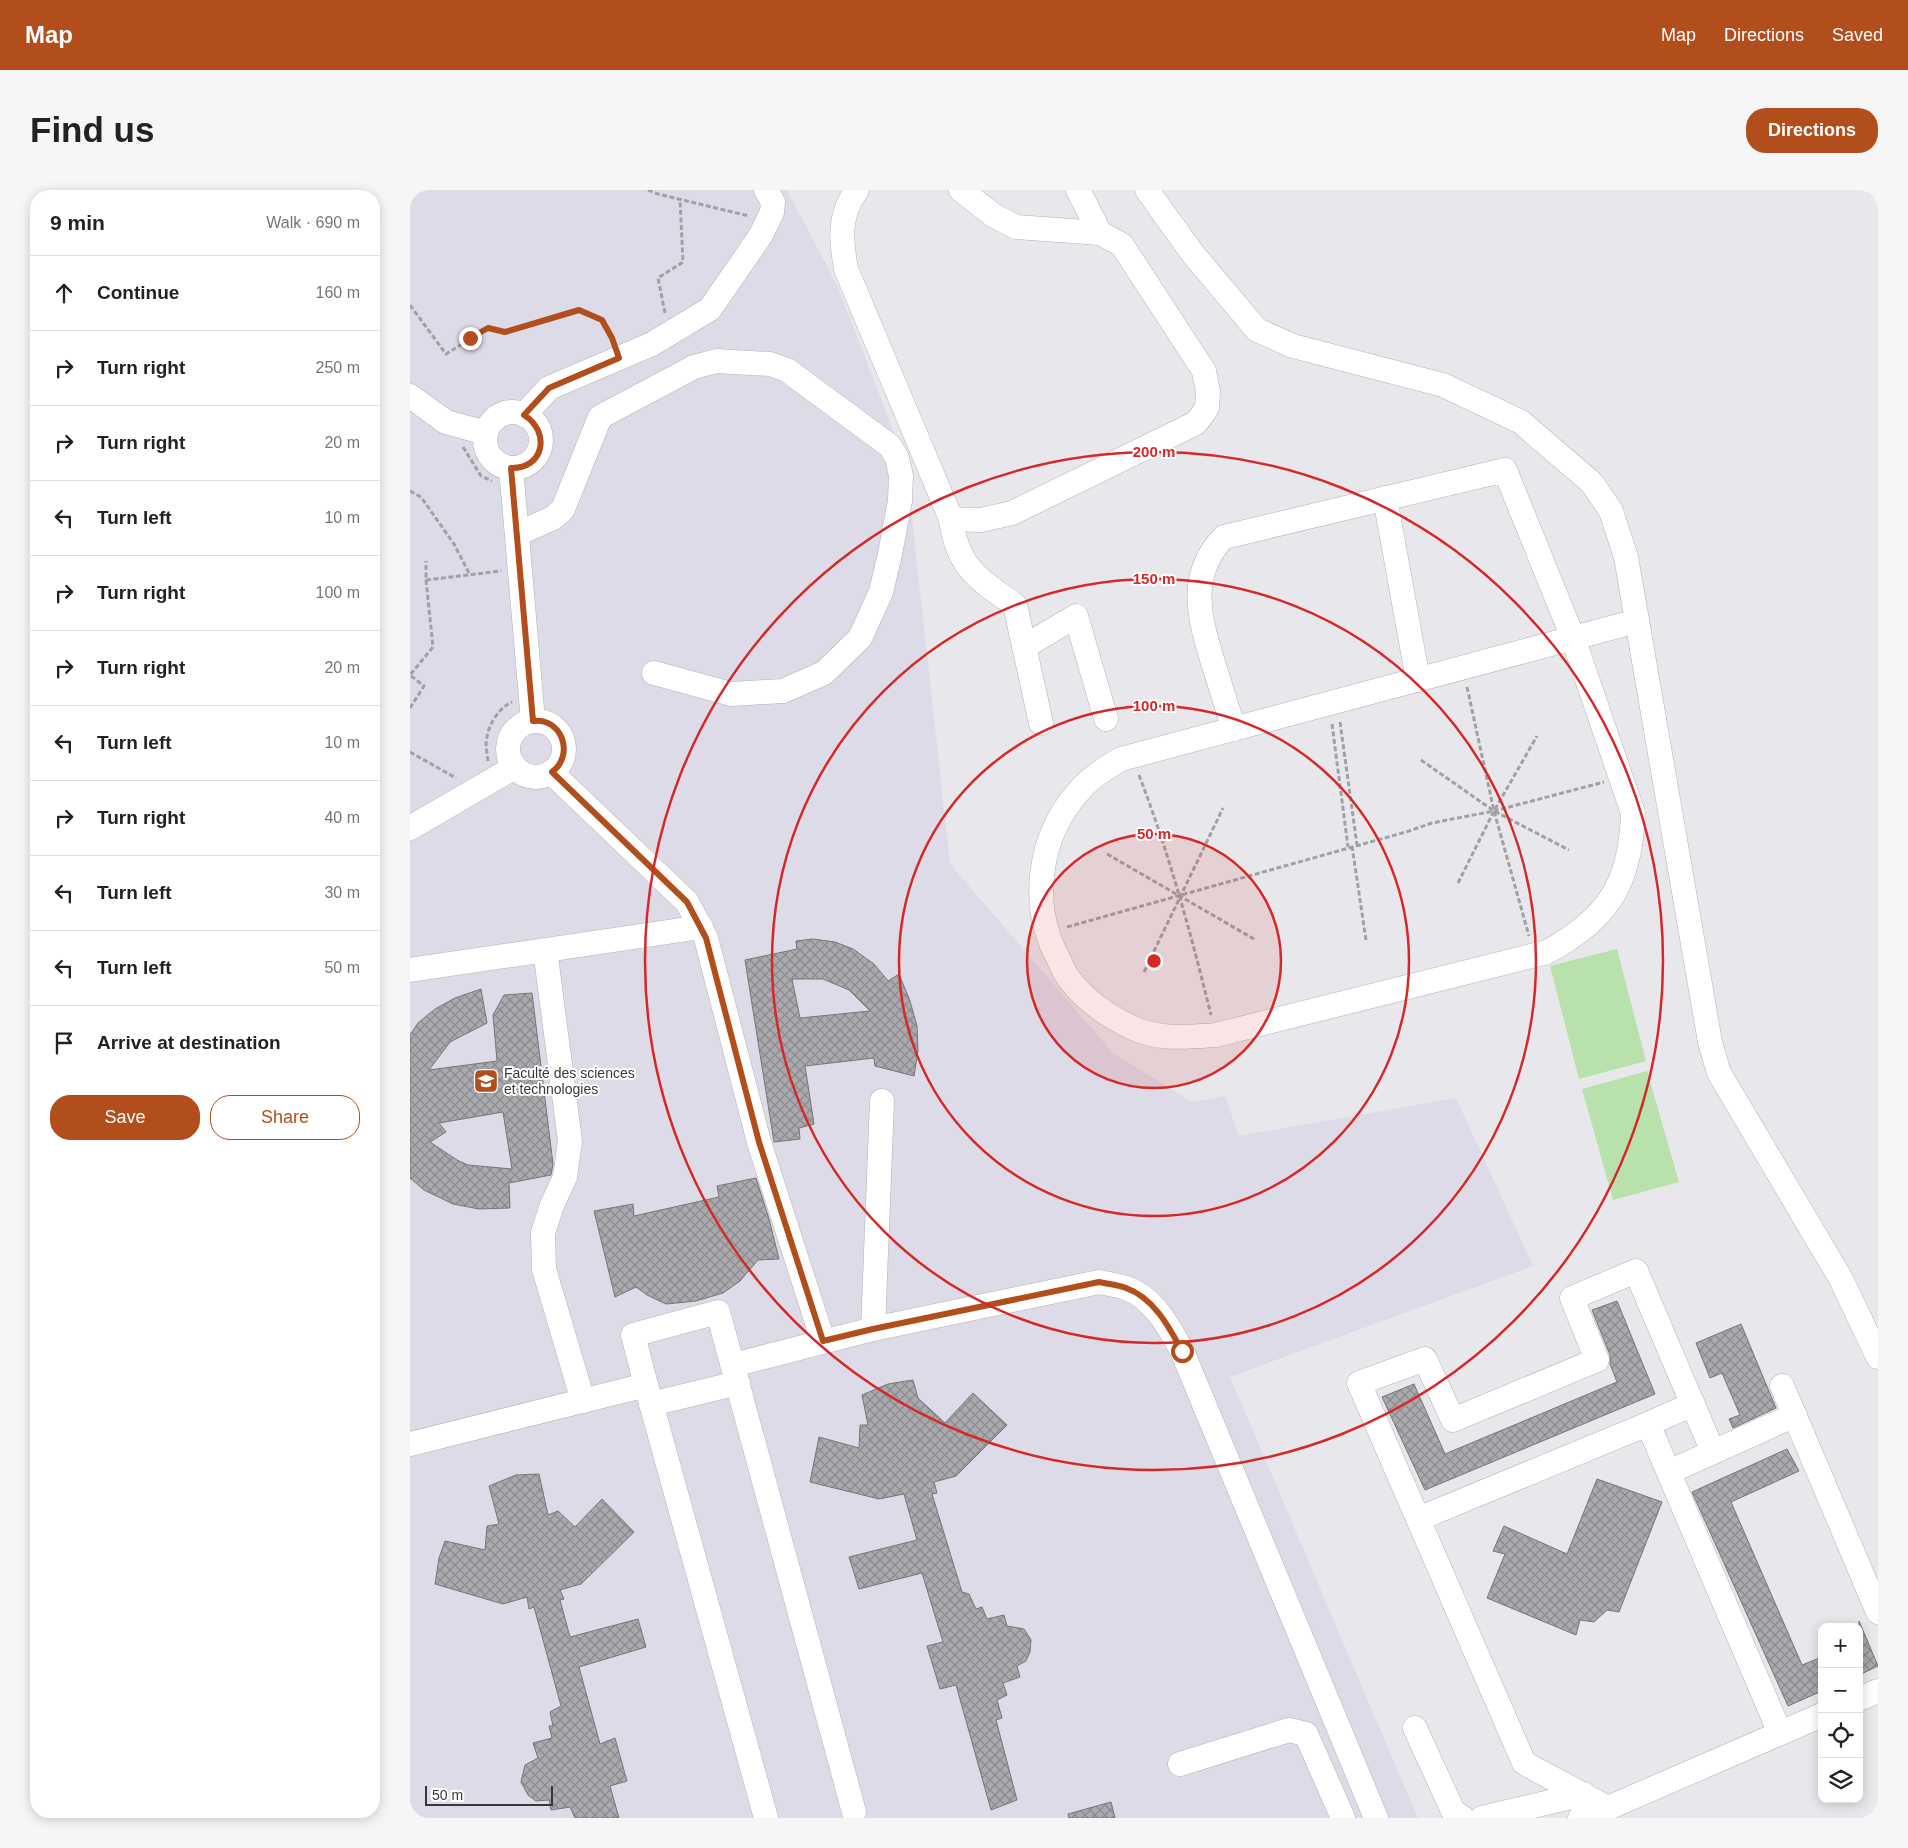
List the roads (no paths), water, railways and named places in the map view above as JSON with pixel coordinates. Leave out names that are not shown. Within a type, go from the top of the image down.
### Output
[{"type":"street","points":[[524,415],[549,388],[652,344],[710,309],[762,235],[772,212],[773,202],[766,190]]},
{"type":"street","points":[[856,190],[842,219],[841,240],[846,269],[951,519],[954,539],[974,575],[1014,605],[1041,723]]},
{"type":"street","points":[[951,519],[981,520],[1012,514],[1196,423],[1207,408],[1208,392],[1204,371],[1122,245],[1100,233],[1016,227],[993,215],[961,190]]},
{"type":"street","points":[[1078,190],[1100,233]]},
{"type":"street","points":[[1147,190],[1193,254],[1257,330],[1293,346],[1443,384],[1521,422],[1592,483],[1612,511],[1626,556],[1710,1042],[1719,1073],[1841,1279],[1878,1357]]},
{"type":"street","points":[[517,534],[553,518],[563,509],[600,417],[694,367],[716,361],[770,364],[787,370],[890,446],[898,458],[901,476],[900,500],[881,592],[860,638],[824,673],[783,691],[731,694],[654,673]]},
{"type":"street","points":[[410,396],[446,422],[486,433]]},
{"type":"street","points":[[504,475],[533,461],[541,445],[538,428],[533,420],[515,412],[497,417],[490,424],[485,442],[487,452],[499,465],[504,475],[517,534],[533,721]]},
{"type":"street","points":[[1234,729],[1205,638],[1198,606],[1200,583],[1206,562],[1224,536],[1505,470],[1573,638],[1633,813],[1632,842],[1625,870],[1612,896],[1595,920],[1573,938],[1547,952],[1535,956],[1216,1035],[1175,1038],[1135,1029],[1099,1009],[1070,980],[1050,944],[1040,904],[1042,863],[1056,824],[1079,790],[1112,765],[1131,756],[1234,729],[1573,638],[1638,621]]},
{"type":"street","points":[[1385,498],[1418,680]]},
{"type":"street","points":[[1024,647],[1076,616],[1106,719]]},
{"type":"street","points":[[538,720],[548,723],[555,728],[564,744],[564,753],[561,762],[552,772],[534,776],[522,773],[515,767],[510,760],[508,750],[513,732],[520,726],[538,720]]},
{"type":"street","points":[[410,828],[515,767]]},
{"type":"street","points":[[552,772],[687,902],[706,938],[759,1142],[823,1341]]},
{"type":"street","points":[[410,970],[701,928]]},
{"type":"street","points":[[546,957],[570,1141],[565,1176],[552,1205],[543,1233],[544,1269],[583,1401]]},
{"type":"street","points":[[873,1329],[882,1101]]},
{"type":"street","points":[[1608,1808],[1524,1763],[1359,1383],[1425,1359],[1453,1420],[1597,1360],[1572,1298],[1636,1271],[1713,1452]]},
{"type":"street","points":[[410,1444],[583,1401],[648,1394],[735,1374],[823,1341],[873,1329],[1099,1282],[1127,1288],[1150,1303],[1167,1322],[1182,1351],[1376,1818]]},
{"type":"street","points":[[766,1818],[633,1335],[718,1312],[854,1812]]},
{"type":"street","points":[[1782,1386],[1878,1612]]},
{"type":"street","points":[[1418,1519],[1693,1404]]},
{"type":"street","points":[[1668,1472],[1795,1415]]},
{"type":"street","points":[[1648,1424],[1780,1733]]},
{"type":"street","points":[[1863,1697],[1878,1691]]},
{"type":"street","points":[[1580,1818],[1608,1808],[1818,1717]]},
{"type":"street","points":[[1415,1728],[1452,1811],[1463,1818]]},
{"type":"street","points":[[1180,1764],[1289,1730],[1306,1734],[1344,1818]]},
{"type":"street","points":[[1482,1818],[1584,1794]]},
{"type":"place","name":"Faculté des sciences et technologies","points":[[486,1081]]}]
